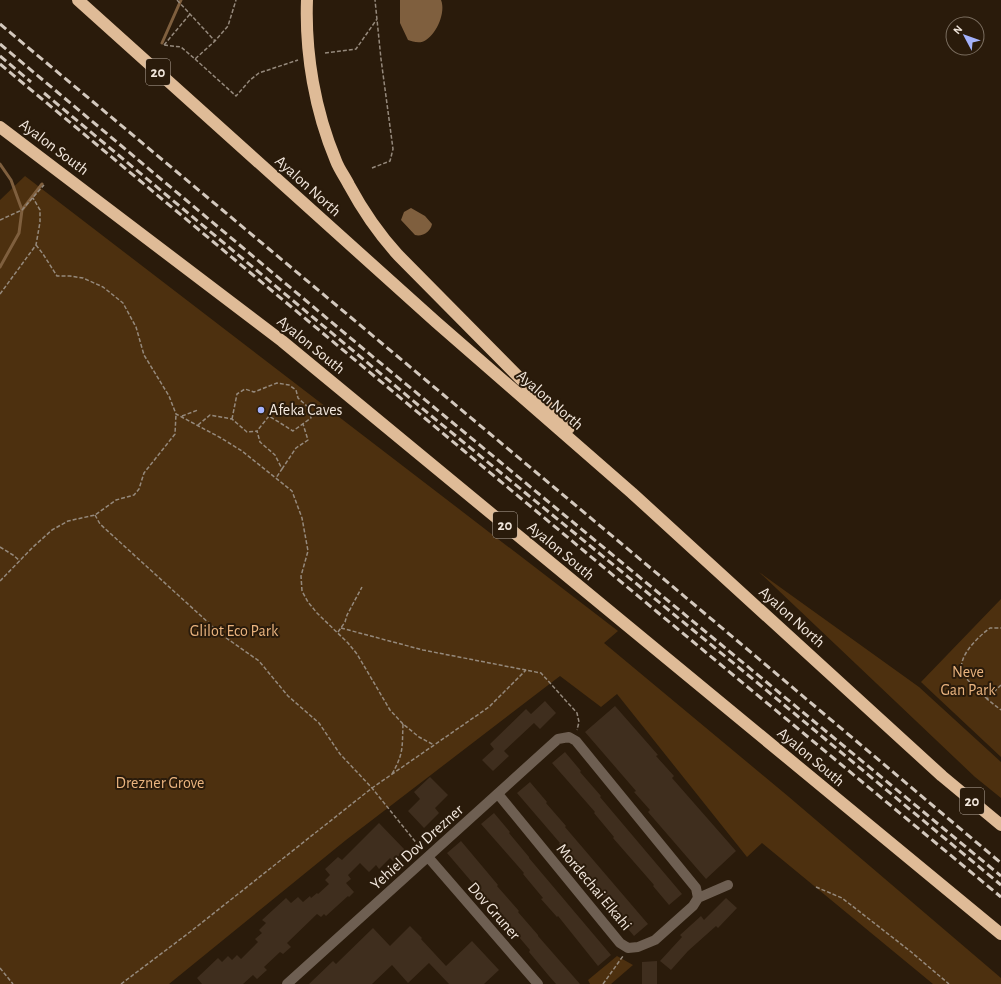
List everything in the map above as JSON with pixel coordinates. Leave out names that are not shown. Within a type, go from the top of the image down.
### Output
[{"type":"highway","name":"Ayalon North","points":[[78,0],[436,322],[632,493],[942,776],[1001,825]]},
{"type":"highway","points":[[86,0],[238,144]]},
{"type":"highway","points":[[307,0],[306,24],[312,81],[326,136],[336,162],[363,211],[379,234],[398,255],[632,493]]},
{"type":"highway","name":"Ayalon South","points":[[0,127],[282,341],[1001,934]]},
{"type":"street","name":"Yehiel Dov Drezner","points":[[287,984],[558,739],[569,737]]},
{"type":"street","points":[[569,737],[576,741],[696,888],[698,898]]},
{"type":"street","name":"Mordechai Elkahi","points":[[498,794],[620,943],[628,948],[638,947],[655,940],[693,906],[698,898],[728,885]]},
{"type":"street","name":"Dov Gruner","points":[[428,857],[538,984]]},
{"type":"path","points":[[176,0],[215,41]]},
{"type":"path","points":[[195,59],[215,41],[228,26],[236,0]]},
{"type":"path","points":[[372,168],[390,161],[393,149],[375,0]]},
{"type":"path","points":[[190,14],[164,45],[181,47],[236,96],[250,80],[259,73],[298,60]]},
{"type":"path","points":[[325,54],[356,49],[377,19]]},
{"type":"path","points":[[0,220],[22,210],[44,185]]},
{"type":"path","points":[[0,294],[36,245],[40,222],[40,210],[33,198]]},
{"type":"path","points":[[0,581],[33,546],[61,524],[95,515],[116,500],[134,495],[139,489],[144,474],[174,434],[176,414],[168,396],[144,355],[136,327],[123,303],[103,287],[83,278],[57,276],[36,245]]},
{"type":"path","points":[[198,425],[210,415],[232,420],[247,432],[257,431],[269,416],[293,431],[311,418],[309,408],[298,398],[296,390],[289,385],[277,383],[254,392],[245,389],[237,394],[232,420]]},
{"type":"path","points":[[182,416],[198,410]]},
{"type":"path","points":[[176,414],[221,438],[242,452],[292,491],[302,518],[308,551],[300,576],[302,591],[308,602],[338,632],[357,654],[390,710],[403,724],[419,737],[434,745]]},
{"type":"path","points":[[276,478],[296,448],[308,440],[303,424]]},
{"type":"path","points":[[257,431],[260,442],[275,455],[282,469]]},
{"type":"path","points":[[95,515],[100,524],[222,635],[259,661],[288,696],[319,723],[340,754],[372,788],[428,857]]},
{"type":"path","points":[[0,547],[20,561]]},
{"type":"path","points":[[338,632],[362,587]]},
{"type":"path","points":[[341,628],[423,650],[541,673],[577,714],[579,722],[576,731],[569,737]]},
{"type":"path","points":[[1001,628],[990,628],[976,639],[962,661],[963,674],[1001,710]]},
{"type":"path","points":[[121,984],[203,922],[372,788],[489,707],[526,670]]},
{"type":"path","points":[[987,698],[1001,685]]},
{"type":"path","points":[[392,775],[401,757],[403,749],[403,724]]},
{"type":"path","points":[[816,887],[842,898],[910,951],[949,984]]},
{"type":"path","points":[[603,984],[628,948]]},
{"type":"path","points":[[0,968],[13,984]]},
{"type":"green space","name":"Glilot Eco Park","points":[[25,176],[618,631],[604,643],[789,797],[1001,978],[1001,984],[933,984],[762,843],[747,857],[617,694],[601,707],[560,676],[346,840],[169,984],[0,984],[0,200]]},
{"type":"green space","points":[[759,572],[919,687],[1001,762],[1001,798],[975,777]]},
{"type":"green space","name":"Neve Gan Park","points":[[1001,599],[1001,757],[921,682]]},
{"type":"green space","points":[[617,956],[633,965],[611,984],[590,984],[588,980]]},
{"type":"shaded area","points":[[400,0],[441,0],[442,10],[440,22],[434,32],[426,40],[415,42],[408,40],[400,23]]},
{"type":"shaded area","points":[[411,208],[425,216],[432,224],[426,233],[415,235],[401,220],[404,212]]},
{"type":"building","points":[[545,701],[556,713],[540,729],[534,723],[504,751],[509,756],[493,771],[482,760],[494,749],[490,744],[526,709],[531,714]]},
{"type":"building","points":[[615,706],[658,755],[656,756],[674,776],[672,778],[736,851],[706,879],[648,812],[650,810],[634,792],[636,791],[585,732]]},
{"type":"building","points":[[565,752],[601,796],[600,797],[682,894],[669,905],[653,886],[654,885],[613,838],[614,837],[594,813],[595,812],[552,763]]},
{"type":"building","points":[[430,777],[448,795],[435,808],[439,813],[424,828],[408,811],[420,799],[414,792]]},
{"type":"building","points":[[530,782],[566,826],[565,827],[648,924],[634,936],[618,917],[619,916],[578,869],[580,868],[559,844],[560,843],[517,793]]},
{"type":"building","points":[[494,813],[529,858],[611,955],[598,966],[558,916],[557,917],[541,899],[543,898],[523,874],[524,873],[481,824]]},
{"type":"building","points":[[379,823],[405,850],[393,861],[390,858],[379,869],[376,865],[369,872],[360,863],[348,875],[351,879],[346,883],[354,892],[326,916],[324,914],[321,917],[317,914],[287,943],[291,947],[283,954],[280,952],[264,967],[267,970],[257,979],[253,975],[243,984],[202,984],[197,978],[218,958],[222,962],[228,956],[232,960],[237,955],[241,959],[258,942],[255,939],[262,933],[259,930],[266,923],[262,920],[286,898],[291,903],[298,897],[303,902],[310,896],[311,898],[317,893],[318,894],[329,884],[325,880],[330,875],[325,869],[338,857],[342,860]]},
{"type":"building","points":[[461,841],[519,911],[518,912],[580,984],[556,984],[529,952],[530,950],[447,853]]},
{"type":"building","points":[[726,898],[737,908],[718,928],[716,926],[688,951],[671,970],[660,961],[682,937],[680,935],[701,916],[704,920]]},
{"type":"building","points":[[410,926],[446,966],[472,941],[499,970],[484,984],[449,984],[429,963],[408,983],[392,965],[372,984],[309,984],[333,961],[336,964],[373,928],[390,946]]},
{"type":"building","points":[[657,961],[657,984],[642,984],[642,962]]},
{"type":"waterway","points":[[162,43],[181,0]]},
{"type":"waterway","points":[[0,164],[11,180],[22,210]]},
{"type":"waterway","points":[[0,267],[19,233],[22,210],[42,184]]},
{"type":"railway","points":[[0,24],[1001,863]]},
{"type":"railway","points":[[0,44],[366,351],[1001,876]]},
{"type":"railway","points":[[0,56],[31,82]]},
{"type":"railway","points":[[0,64],[1001,897]]},
{"type":"railway","points":[[44,93],[429,414],[748,675],[1001,885]]},
{"type":"place","name":"Afeka Caves","points":[[261,410]]},
{"type":"park label","name":"Drezner Grove","points":[[160,783]]}]
